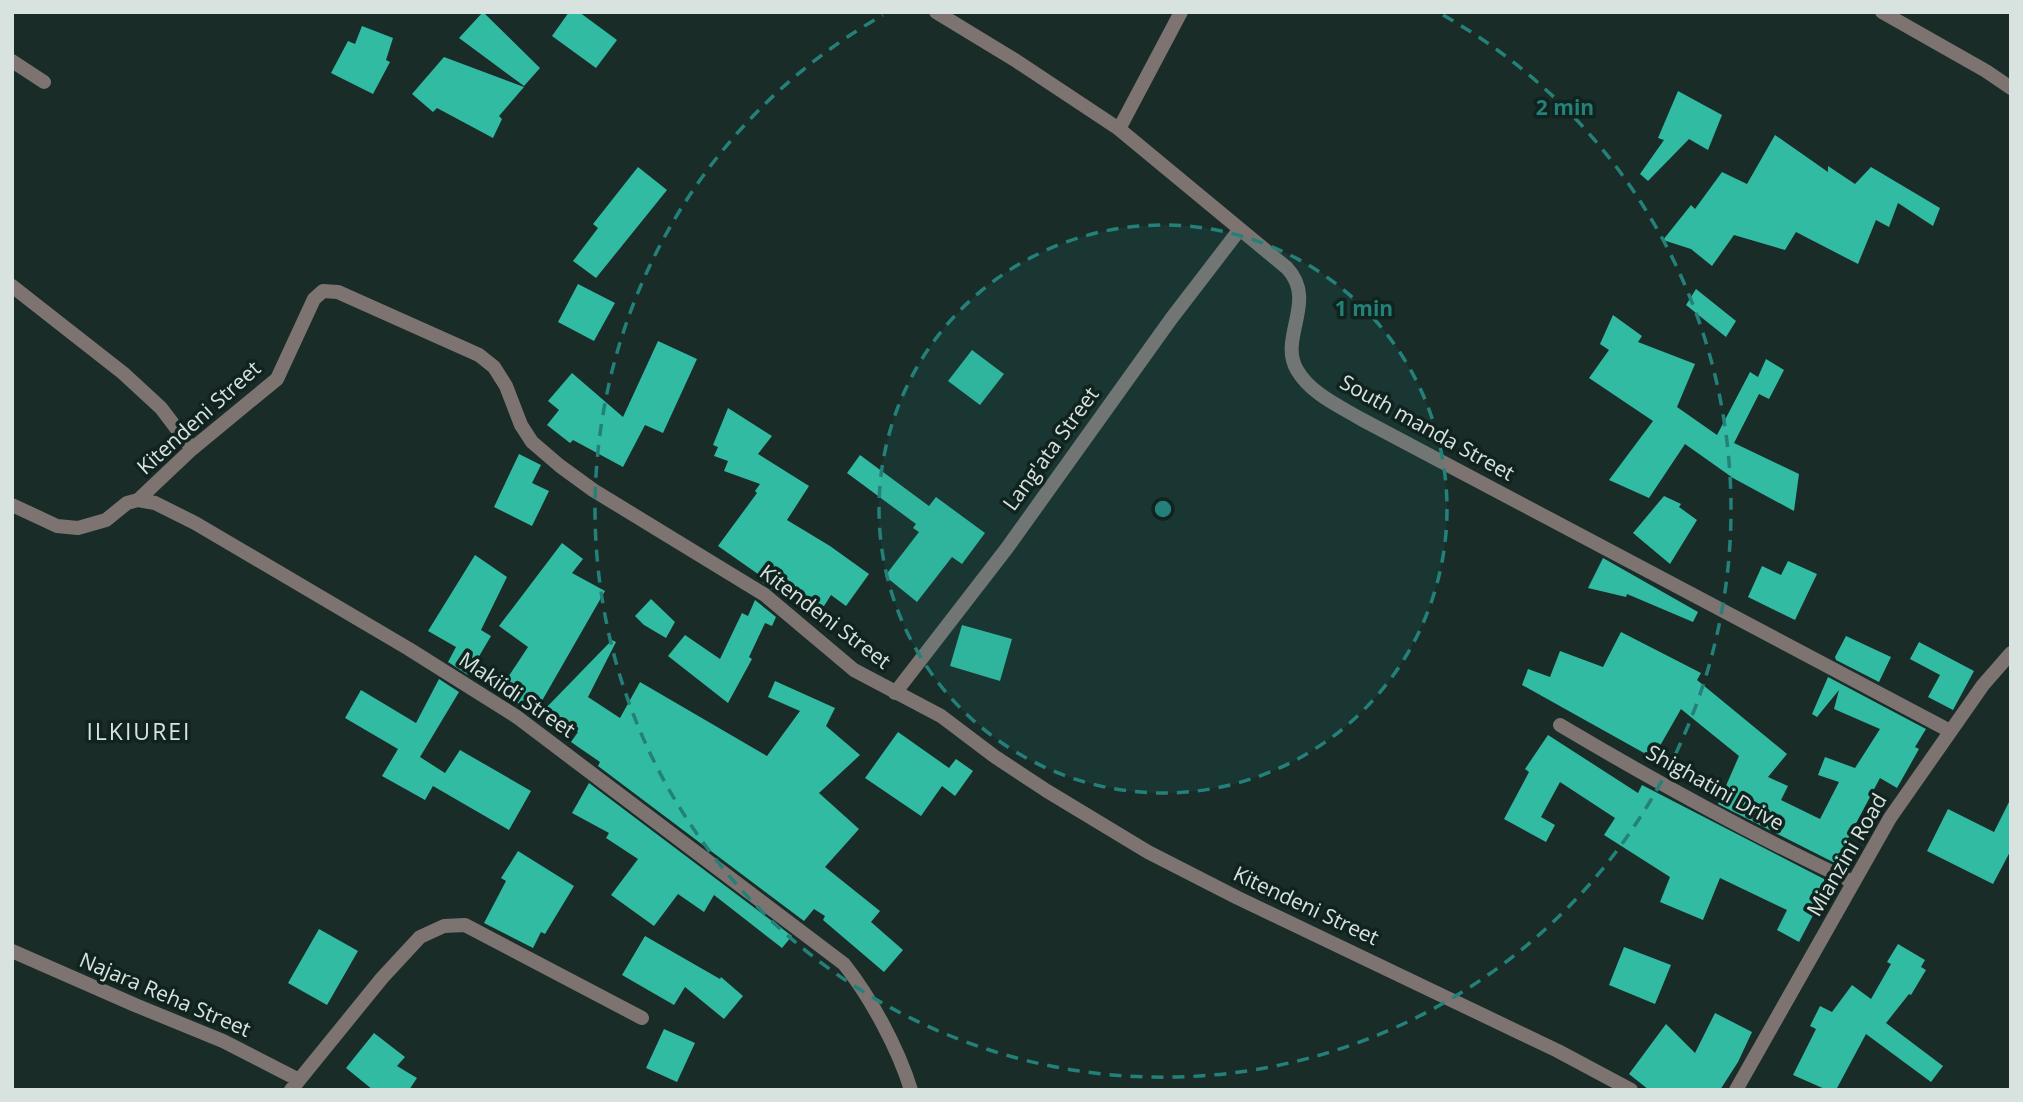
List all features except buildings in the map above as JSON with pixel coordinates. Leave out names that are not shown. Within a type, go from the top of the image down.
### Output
[{"type":"street","name":"South manda Street","points":[[936,12],[1015,60],[1119,130],[1287,268],[1299,284],[1301,296],[1291,357],[1297,372],[1316,391],[1361,419],[1950,731]]},
{"type":"street","points":[[1119,130],[1181,12]]},
{"type":"street","points":[[1882,12],[2011,88]]},
{"type":"street","points":[[12,61],[44,82]]},
{"type":"street","name":"Lang'ata Street","points":[[895,693],[1007,548],[1156,340],[1240,229]]},
{"type":"street","points":[[12,286],[123,373],[161,408],[192,449]]},
{"type":"street","name":"Kitendeni Street","points":[[138,500],[192,449],[277,379],[314,299],[323,291],[338,292],[479,355],[494,367],[506,386],[521,425],[532,442],[560,466],[593,490],[765,595],[854,670],[941,716],[1037,784],[1148,852],[1238,898],[1546,1045],[1631,1090]]},
{"type":"street","points":[[12,505],[57,526],[78,528],[106,520],[127,503],[138,500]]},
{"type":"street","name":"Makiidi Street","points":[[138,500],[155,503],[195,523],[409,649],[517,717],[816,941],[844,964],[860,985],[905,1071],[911,1090]]},
{"type":"street","name":"Mianzini Road","points":[[1736,1090],[1890,818],[1983,685],[2011,653]]},
{"type":"street","name":"Shighatini Drive","points":[[1560,725],[1723,819],[1853,882]]},
{"type":"street","points":[[295,1085],[382,978],[420,937],[444,926],[465,925],[642,1018]]},
{"type":"street","name":"Najara Reha Street","points":[[12,951],[223,1041],[295,1085]]},
{"type":"district","name":"ILKIUREI","points":[[139,732]]}]
